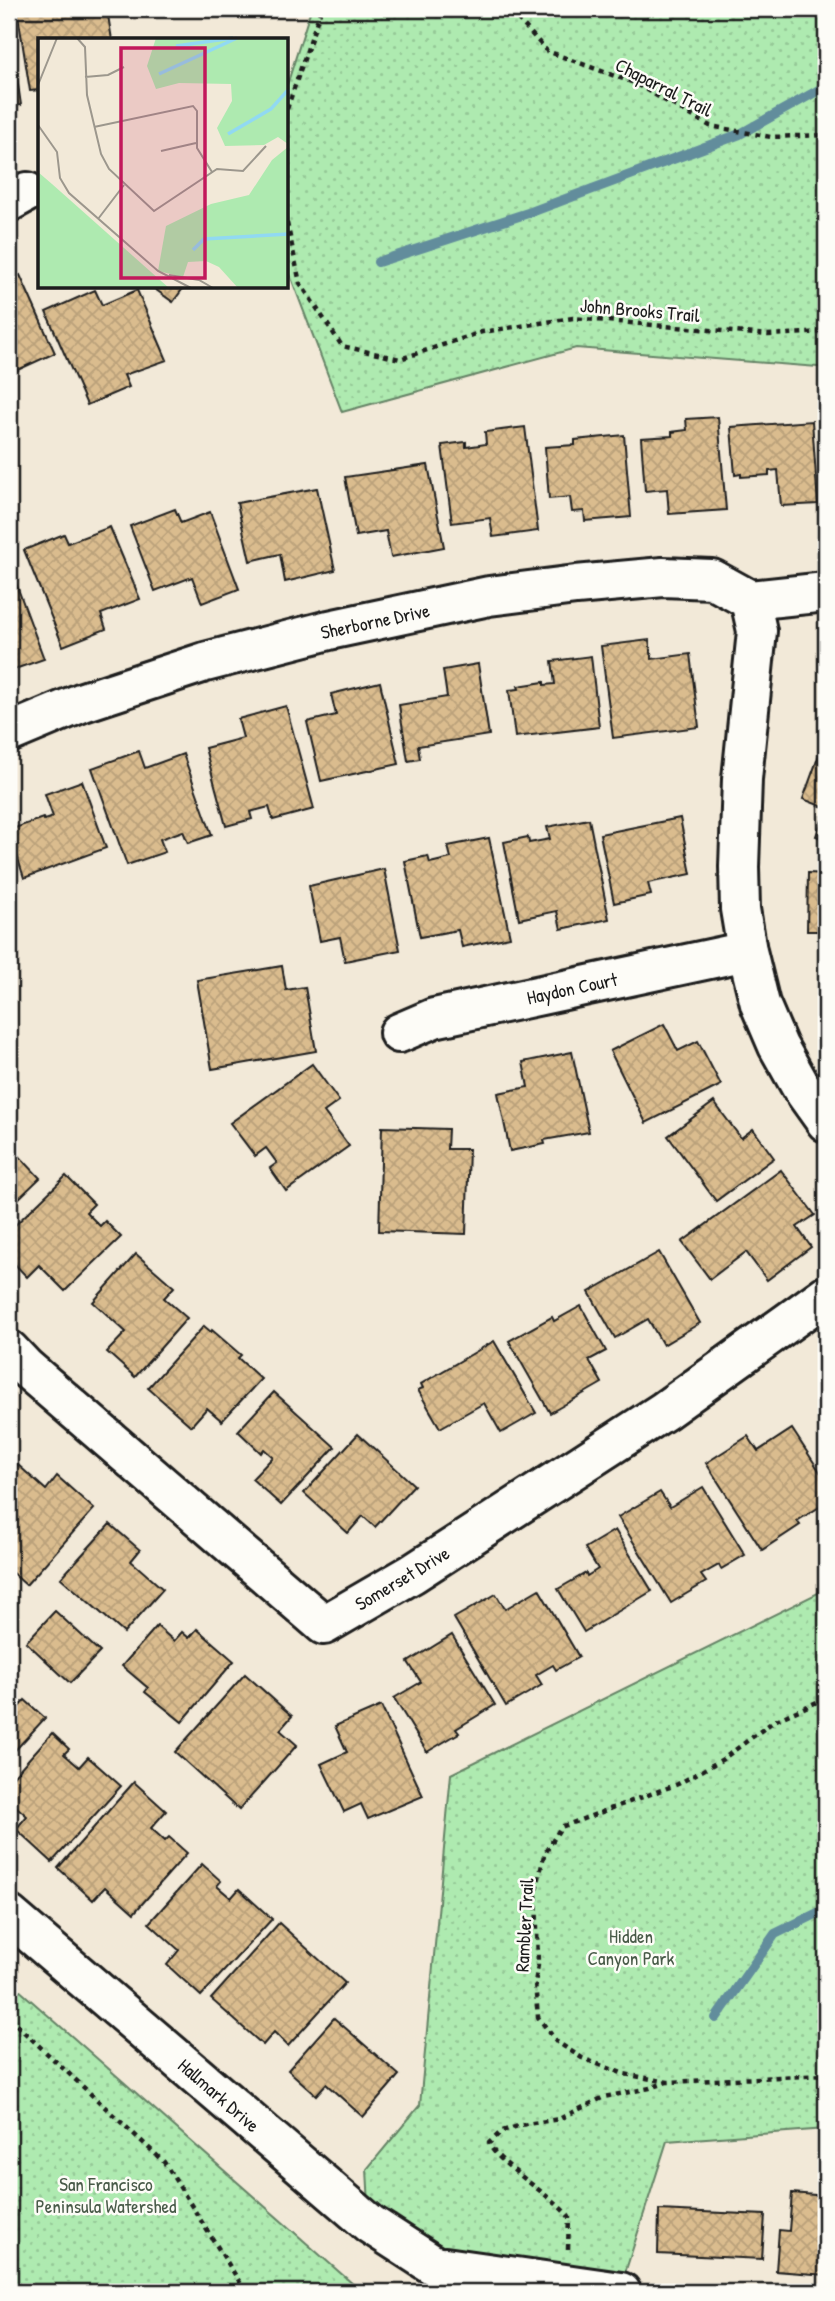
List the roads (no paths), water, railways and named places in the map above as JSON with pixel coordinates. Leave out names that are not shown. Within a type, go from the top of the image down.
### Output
[{"type":"street","name":"Sherborne Drive","points":[[9,733],[83,702],[205,662],[329,630],[489,597],[663,577],[712,579],[750,600]]},
{"type":"street","points":[[826,592],[750,600],[757,631],[742,779],[738,866],[740,909],[760,1004],[778,1046],[801,1087],[826,1122]]},
{"type":"street","name":"Haydon Court","points":[[399,1033],[434,1018],[747,951]]},
{"type":"street","name":"Somerset Drive","points":[[15,1369],[324,1625],[412,1574],[664,1411],[826,1295]]},
{"type":"street","name":"Hallmark Drive","points":[[9,1915],[370,2224],[475,2292]]},
{"type":"street","name":"Hallmark Drive","points":[[436,2266],[621,2292]]},
{"type":"waterway","points":[[378,262],[531,212],[740,134],[826,86]]},
{"type":"waterway","points":[[716,2018],[775,1934],[826,1909]]},
{"type":"park label","name":"Hidden Canyon Park","points":[[631,1947]]},
{"type":"park label","name":"San Francisco Peninsula Watershed","points":[[106,2195]]}]
